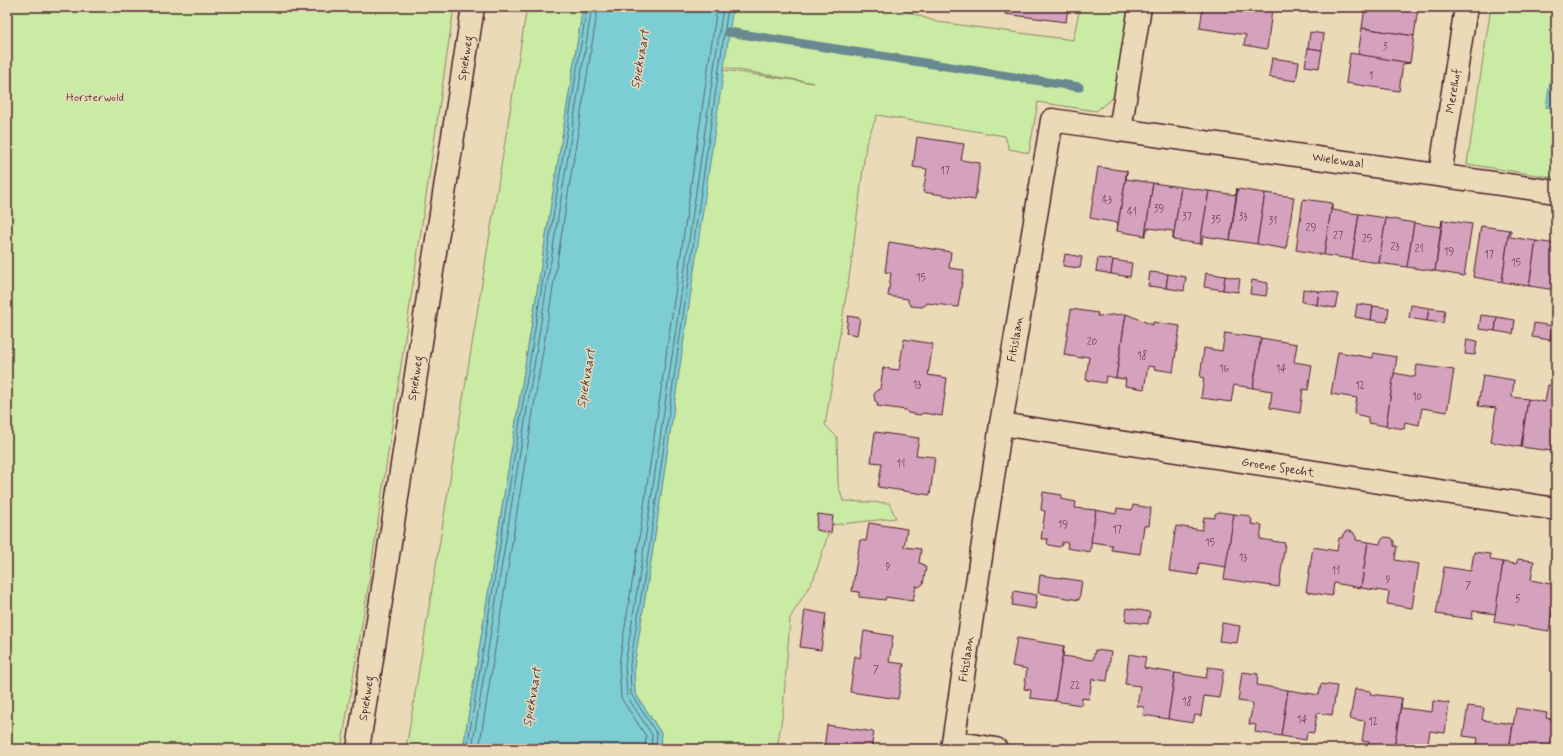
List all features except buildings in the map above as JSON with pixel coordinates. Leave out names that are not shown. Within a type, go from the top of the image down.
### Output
[{"type":"street","name":"Spiekweg","points":[[358,749],[473,7]]},
{"type":"street","points":[[1120,130],[1140,7]]},
{"type":"street","name":"Merelhof","points":[[1440,175],[1466,7]]},
{"type":"street","name":"Fitislaan","points":[[953,746],[1001,424],[1052,120],[1120,130]]},
{"type":"street","name":"Wielewaal","points":[[1120,130],[1556,192]]},
{"type":"street","name":"Groene Specht","points":[[1001,424],[1556,510]]},
{"type":"street","points":[[953,746],[996,749]]},
{"type":"green space","name":"Horsterwold","points":[[7,7],[454,7],[367,595],[341,749],[7,749]]},
{"type":"green space","points":[[527,7],[583,7],[463,749],[406,749]]},
{"type":"green space","points":[[733,7],[894,7],[937,22],[1073,40],[1080,7],[1132,7],[1115,96],[1096,111],[1038,102],[1029,153],[1009,149],[1005,136],[877,115],[866,144],[851,265],[825,425],[837,437],[838,484],[843,501],[889,503],[896,518],[831,525],[814,578],[790,618],[783,711],[777,749],[660,749],[661,733],[635,693],[634,666],[654,542],[723,70],[814,83],[721,67]]},
{"type":"green space","points":[[1491,7],[1556,7],[1556,178],[1467,164]]},
{"type":"water","name":"Spiekvaart","points":[[583,7],[733,7],[654,542],[634,666],[635,693],[661,733],[660,749],[463,749]]},
{"type":"water","points":[[1556,45],[1556,109],[1546,107]]},
{"type":"waterway","points":[[728,32],[1079,87]]}]
